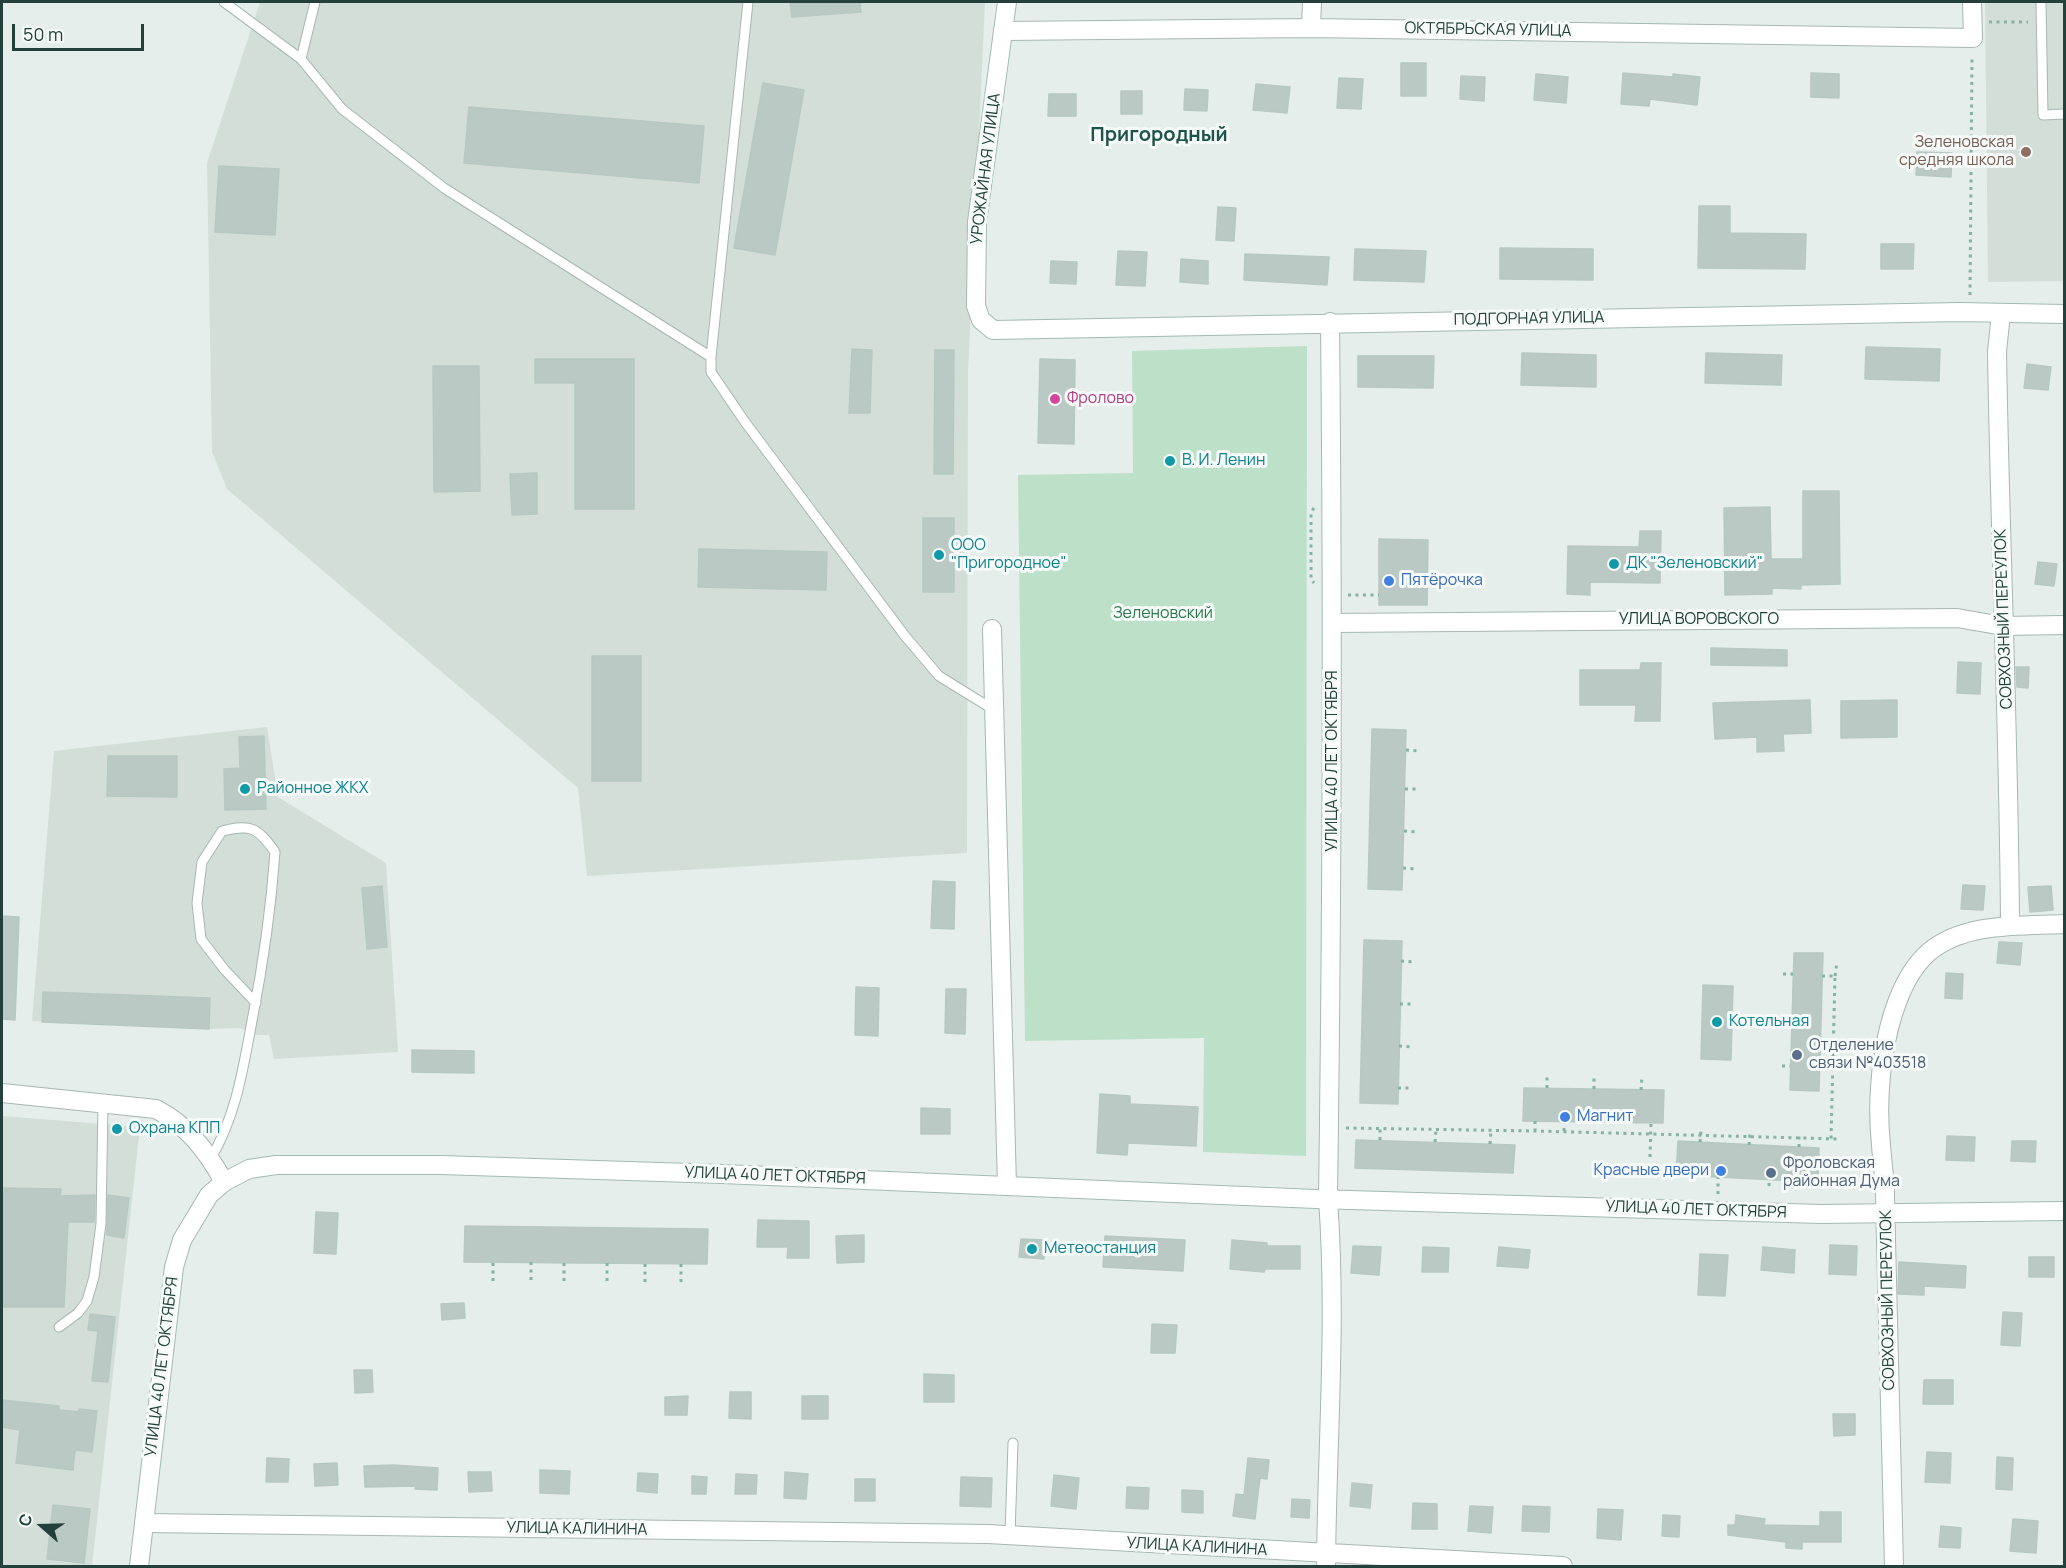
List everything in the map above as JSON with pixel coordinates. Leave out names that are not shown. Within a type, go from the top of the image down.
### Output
[{"type":"street","name":"УРОЖАЙНАЯ УЛИЦА","points":[[993,330],[981,320],[976,306],[977,222],[1007,2]]},
{"type":"street","points":[[1311,28],[1312,2]]},
{"type":"street","points":[[1972,2],[1972,30]]},
{"type":"street","name":"ОКТЯБРЬСКАЯ УЛИЦА","points":[[1003,31],[1311,28],[1972,30]]},
{"type":"street","name":"ПОДГОРНАЯ УЛИЦА","points":[[993,330],[1970,312],[2064,314]]},
{"type":"street","name":"СОВХОЗНЫЙ ПЕРЕУЛОК","points":[[2001,313],[1997,352],[2003,626],[2009,764],[2010,926]]},
{"type":"street","name":"УЛИЦА 40 ЛЕТ ОКТЯБРЯ","points":[[1328,1199],[1333,623],[1330,322]]},
{"type":"street","name":"УЛИЦА ВОРОВСКОГО","points":[[1333,623],[1957,618],[2003,626],[2064,626]]},
{"type":"street","points":[[992,629],[1006,1186]]},
{"type":"street","name":"СОВХОЗНЫЙ ПЕРЕУЛОК","points":[[1894,1566],[1885,1183],[1879,1114],[1883,1058],[1891,1024],[1901,993],[1913,972],[1929,953],[1943,943],[1983,930],[2010,926],[2064,924]]},
{"type":"street","points":[[2,1093],[156,1109],[175,1119],[211,1158],[224,1182]]},
{"type":"street","name":"УЛИЦА 40 ЛЕТ ОКТЯБРЯ","points":[[139,1566],[174,1267],[182,1240],[209,1195],[224,1182],[249,1169],[276,1165],[441,1165],[722,1173],[1328,1199],[1885,1214],[2064,1211]]},
{"type":"street","points":[[1326,1561],[1332,1367],[1332,1255],[1328,1199]]},
{"type":"street","name":"УЛИЦА КАЛИНИНА","points":[[144,1523],[1010,1535],[1326,1561],[1563,1566]]},
{"type":"lane","points":[[224,2],[301,58],[342,108],[444,188],[711,357]]},
{"type":"lane","points":[[301,58],[315,2]]},
{"type":"lane","points":[[748,2],[711,372],[745,422],[905,636],[939,676],[994,710]]},
{"type":"lane","points":[[2041,2],[2043,115],[2064,114]]},
{"type":"lane","points":[[211,1158],[223,1137],[241,1082],[256,1003],[272,888],[275,852],[262,834],[243,826],[222,831],[202,862],[197,903],[201,939],[224,969],[256,1003]]},
{"type":"lane","points":[[59,1327],[78,1313],[87,1301],[94,1277],[101,1224],[103,1103]]},
{"type":"lane","points":[[1010,1535],[1013,1443]]},
{"type":"path","points":[[1970,312],[1972,30],[2041,22]]},
{"type":"path","points":[[1406,750],[1421,751]]},
{"type":"path","points":[[1405,789],[1420,789]]},
{"type":"path","points":[[1404,831],[1419,832]]},
{"type":"path","points":[[1403,868],[1418,869]]},
{"type":"path","points":[[1401,961],[1416,962]]},
{"type":"path","points":[[1831,1139],[1837,962]]},
{"type":"path","points":[[1783,974],[1793,974]]},
{"type":"path","points":[[1822,976],[1835,976]]},
{"type":"path","points":[[1400,1004],[1415,1004]]},
{"type":"path","points":[[1783,1022],[1792,1022]]},
{"type":"path","points":[[1399,1046],[1414,1047]]},
{"type":"path","points":[[1782,1066],[1790,1066]]},
{"type":"path","points":[[1547,1088],[1548,1075]]},
{"type":"path","points":[[1594,1076],[1594,1089]]},
{"type":"path","points":[[1641,1090],[1642,1076]]},
{"type":"path","points":[[1398,1088],[1413,1088]]},
{"type":"path","points":[[1535,1121],[1535,1131]]},
{"type":"path","points":[[1564,1122],[1564,1131]]},
{"type":"path","points":[[1650,1157],[1651,1123]]},
{"type":"path","points":[[1329,1128],[1750,1134],[1840,1139]]},
{"type":"path","points":[[1380,1129],[1380,1140]]},
{"type":"path","points":[[1435,1142],[1436,1129]]},
{"type":"path","points":[[1490,1144],[1491,1130]]},
{"type":"path","points":[[1700,1133],[1700,1142]]},
{"type":"path","points":[[1749,1145],[1750,1134]]},
{"type":"path","points":[[1799,1136],[1799,1147]]},
{"type":"path","points":[[1769,1180],[1769,1186]]},
{"type":"path","points":[[493,1262],[493,1281]]},
{"type":"path","points":[[531,1262],[531,1281]]},
{"type":"path","points":[[564,1263],[564,1281]]},
{"type":"path","points":[[607,1263],[607,1282]]},
{"type":"path","points":[[645,1264],[645,1282]]},
{"type":"path","points":[[681,1264],[681,1282]]},
{"type":"shaded area","points":[[260,2],[985,2],[968,373],[967,853],[587,876],[578,788],[227,489],[212,452],[207,163]]},
{"type":"shaded area","name":"Зеленовская средняя школа","points":[[1985,2],[2064,2],[2064,281],[1988,282]]},
{"type":"shaded area","name":"Районное ЖКХ","points":[[267,727],[278,797],[386,863],[398,1052],[274,1059],[269,1035],[257,1035],[240,1028],[209,1029],[32,1021],[54,751]]},
{"type":"shaded area","points":[[2,1116],[140,1127],[92,1566],[2,1566]]},
{"type":"green space","name":"Зеленовский","points":[[1307,346],[1306,1156],[1203,1152],[1204,1038],[1025,1041],[1018,475],[1133,473],[1132,351]]},
{"type":"building","points":[[790,2],[860,2],[861,12],[792,17]]},
{"type":"building","points":[[1401,63],[1426,63],[1426,96],[1401,96]]},
{"type":"building","points":[[1623,73],[1700,77],[1697,105],[1650,99],[1649,106],[1621,104]]},
{"type":"building","points":[[1811,73],[1839,74],[1839,98],[1811,97]]},
{"type":"building","points":[[1536,74],[1568,77],[1566,103],[1534,100]]},
{"type":"building","points":[[1461,76],[1485,77],[1484,101],[1460,99]]},
{"type":"building","points":[[1339,78],[1363,79],[1361,109],[1337,108]]},
{"type":"building","points":[[763,83],[804,90],[775,255],[734,248]]},
{"type":"building","points":[[1256,84],[1290,87],[1287,113],[1253,110]]},
{"type":"building","points":[[1185,89],[1208,90],[1207,111],[1184,110]]},
{"type":"building","points":[[1121,91],[1142,91],[1142,114],[1121,114]]},
{"type":"building","points":[[1049,94],[1076,94],[1076,116],[1048,116]]},
{"type":"building","points":[[469,107],[704,126],[699,183],[464,163]]},
{"type":"building","points":[[1917,152],[1952,153],[1951,177],[1916,175]]},
{"type":"building","points":[[219,166],[279,169],[275,235],[215,232]]},
{"type":"building","points":[[1699,206],[1730,206],[1730,233],[1806,234],[1805,269],[1698,268]]},
{"type":"building","points":[[1218,207],[1236,208],[1234,241],[1216,240]]},
{"type":"building","points":[[1881,244],[1914,244],[1913,269],[1881,269]]},
{"type":"building","points":[[1500,248],[1593,249],[1593,280],[1500,279]]},
{"type":"building","points":[[1355,249],[1426,251],[1424,282],[1354,280]]},
{"type":"building","points":[[1118,251],[1147,252],[1145,286],[1116,285]]},
{"type":"building","points":[[1245,254],[1329,257],[1327,285],[1244,280]]},
{"type":"building","points":[[1181,259],[1208,261],[1208,284],[1180,282]]},
{"type":"building","points":[[1051,261],[1077,262],[1076,284],[1050,283]]},
{"type":"building","points":[[1866,347],[1940,349],[1939,381],[1865,379]]},
{"type":"building","points":[[852,349],[872,350],[870,413],[849,413]]},
{"type":"building","points":[[935,350],[954,350],[953,474],[934,474]]},
{"type":"building","points":[[1522,353],[1596,355],[1596,387],[1521,385]]},
{"type":"building","points":[[1706,353],[1782,355],[1781,385],[1705,383]]},
{"type":"building","points":[[1358,356],[1434,356],[1433,388],[1358,387]]},
{"type":"building","points":[[535,359],[634,359],[634,509],[575,509],[575,383],[535,383]]},
{"type":"building","name":"Фролово","points":[[1040,359],[1075,360],[1074,444],[1038,443]]},
{"type":"building","points":[[2027,364],[2051,367],[2048,390],[2024,388]]},
{"type":"building","points":[[433,366],[479,366],[480,491],[434,492]]},
{"type":"building","points":[[537,473],[537,514],[512,515],[510,474]]},
{"type":"building","points":[[1803,491],[1839,491],[1840,584],[1801,585],[1801,589],[1772,588],[1772,594],[1725,595],[1724,508],[1770,507],[1771,559],[1803,559]]},
{"type":"building","name":"ООО \"Пригородное\"","points":[[923,518],[954,518],[954,592],[923,592]]},
{"type":"building","name":"ДК \"Зеленовский\"","points":[[1640,531],[1661,531],[1660,583],[1590,582],[1590,595],[1567,594],[1568,546],[1639,547]]},
{"type":"building","points":[[1379,539],[1428,540],[1427,605],[1379,605]]},
{"type":"building","points":[[699,549],[827,552],[826,590],[698,587]]},
{"type":"building","points":[[2038,562],[2057,564],[2054,586],[2035,584]]},
{"type":"building","points":[[1711,648],[1787,650],[1787,666],[1711,665]]},
{"type":"building","points":[[592,656],[641,656],[641,781],[592,781]]},
{"type":"building","points":[[1958,662],[1981,663],[1980,694],[1957,693]]},
{"type":"building","points":[[1641,663],[1661,663],[1660,721],[1635,721],[1636,705],[1580,705],[1580,670],[1640,670]]},
{"type":"building","points":[[2016,667],[2029,667],[2028,688],[2017,687]]},
{"type":"building","points":[[1810,700],[1811,733],[1783,734],[1784,751],[1757,752],[1757,737],[1715,739],[1713,703]]},
{"type":"building","points":[[1897,700],[1897,737],[1841,738],[1841,701]]},
{"type":"building","points":[[1372,729],[1406,730],[1402,890],[1368,889]]},
{"type":"building","name":"Районное ЖКХ","points":[[264,736],[266,809],[225,810],[224,769],[240,768],[239,737]]},
{"type":"building","points":[[108,756],[177,756],[177,797],[107,796]]},
{"type":"building","points":[[933,881],[955,882],[954,929],[931,928]]},
{"type":"building","points":[[1963,885],[1985,886],[1983,910],[1961,909]]},
{"type":"building","points":[[382,886],[387,947],[367,949],[362,888]]},
{"type":"building","points":[[2051,886],[2053,910],[2030,912],[2028,887]]},
{"type":"building","points":[[2,916],[19,917],[15,1020],[2,1019]]},
{"type":"building","points":[[1364,940],[1402,941],[1398,1104],[1360,1103]]},
{"type":"building","points":[[1999,942],[2022,943],[2020,965],[1997,963]]},
{"type":"building","points":[[1794,953],[1823,953],[1819,1091],[1790,1090]]},
{"type":"building","points":[[1946,973],[1963,974],[1962,999],[1945,998]]},
{"type":"building","name":"Котельная","points":[[1703,985],[1733,986],[1731,1060],[1701,1059]]},
{"type":"building","points":[[856,987],[879,988],[878,1036],[855,1035]]},
{"type":"building","points":[[946,989],[966,989],[965,1034],[945,1033]]},
{"type":"building","points":[[43,992],[210,998],[209,1029],[42,1022]]},
{"type":"building","points":[[412,1050],[474,1051],[474,1073],[412,1072]]},
{"type":"building","points":[[1524,1088],[1664,1090],[1663,1123],[1523,1121]]},
{"type":"building","points":[[1100,1094],[1130,1096],[1130,1104],[1198,1107],[1196,1146],[1128,1143],[1127,1155],[1097,1153]]},
{"type":"building","points":[[921,1108],[950,1109],[950,1134],[921,1134]]},
{"type":"building","points":[[1947,1136],[1975,1137],[1974,1161],[1946,1160]]},
{"type":"building","points":[[1356,1140],[1515,1145],[1513,1173],[1355,1168]]},
{"type":"building","points":[[1678,1141],[1819,1148],[1818,1182],[1676,1175]]},
{"type":"building","points":[[2012,1141],[2036,1141],[2035,1162],[2011,1161]]},
{"type":"building","points":[[2,1188],[61,1189],[60,1196],[95,1195],[94,1222],[68,1222],[64,1307],[2,1307]]},
{"type":"building","points":[[108,1195],[129,1198],[124,1238],[107,1235]]},
{"type":"building","points":[[316,1212],[338,1213],[336,1254],[314,1253]]},
{"type":"building","points":[[758,1220],[809,1221],[809,1258],[787,1258],[788,1247],[757,1247]]},
{"type":"building","points":[[465,1226],[708,1229],[707,1264],[464,1262]]},
{"type":"building","points":[[864,1235],[864,1262],[837,1263],[836,1236]]},
{"type":"building","points":[[1105,1236],[1185,1240],[1183,1271],[1103,1267]]},
{"type":"building","name":"Метеостанция","points":[[1021,1239],[1045,1240],[1044,1259],[1019,1257]]},
{"type":"building","points":[[1232,1240],[1267,1243],[1267,1246],[1300,1246],[1300,1269],[1265,1269],[1264,1272],[1230,1269]]},
{"type":"building","points":[[1830,1245],[1857,1246],[1856,1275],[1829,1274]]},
{"type":"building","points":[[1353,1246],[1381,1247],[1379,1275],[1351,1273]]},
{"type":"building","points":[[1423,1247],[1449,1248],[1448,1272],[1422,1272]]},
{"type":"building","points":[[1499,1247],[1530,1250],[1528,1268],[1497,1266]]},
{"type":"building","points":[[1763,1247],[1795,1250],[1794,1273],[1761,1270]]},
{"type":"building","points":[[1700,1254],[1728,1255],[1725,1296],[1698,1295]]},
{"type":"building","points":[[2029,1257],[2054,1257],[2054,1277],[2029,1277]]},
{"type":"building","points":[[1899,1262],[1966,1266],[1965,1288],[1924,1286],[1924,1295],[1898,1294]]},
{"type":"building","points":[[464,1303],[465,1318],[442,1320],[441,1304]]},
{"type":"building","points":[[2003,1312],[2022,1313],[2020,1346],[2001,1345]]},
{"type":"building","points":[[90,1314],[115,1317],[108,1382],[92,1381],[98,1331],[88,1330]]},
{"type":"building","points":[[1152,1324],[1177,1325],[1175,1353],[1151,1353]]},
{"type":"building","points":[[354,1370],[372,1370],[373,1392],[355,1393]]},
{"type":"building","points":[[924,1374],[954,1375],[954,1402],[924,1402]]},
{"type":"building","points":[[1924,1380],[1953,1380],[1953,1404],[1923,1404]]},
{"type":"building","points":[[730,1392],[751,1392],[751,1419],[729,1418]]},
{"type":"building","points":[[688,1396],[687,1415],[665,1415],[665,1397]]},
{"type":"building","points":[[802,1396],[828,1396],[828,1419],[802,1419]]},
{"type":"building","points":[[2,1400],[59,1406],[59,1410],[97,1411],[92,1452],[75,1450],[73,1470],[16,1463],[20,1430],[2,1427]]},
{"type":"building","points":[[1833,1414],[1855,1414],[1855,1435],[1834,1436]]},
{"type":"building","points":[[1927,1452],[1951,1453],[1950,1483],[1925,1482]]},
{"type":"building","points":[[1997,1457],[2013,1458],[2012,1490],[1996,1489]]},
{"type":"building","points":[[267,1458],[289,1459],[288,1482],[266,1482]]},
{"type":"building","points":[[1248,1458],[1269,1460],[1267,1479],[1260,1478],[1255,1519],[1233,1516],[1236,1494],[1244,1495]]},
{"type":"building","points":[[337,1463],[338,1485],[315,1486],[314,1464]]},
{"type":"building","points":[[364,1466],[438,1468],[437,1490],[415,1489],[416,1486],[365,1487]]},
{"type":"building","points":[[540,1470],[570,1471],[569,1494],[540,1493]]},
{"type":"building","points":[[468,1472],[491,1472],[492,1491],[469,1492]]},
{"type":"building","points":[[785,1472],[808,1474],[806,1499],[784,1498]]},
{"type":"building","points":[[638,1473],[658,1474],[657,1493],[637,1491]]},
{"type":"building","points":[[736,1474],[757,1475],[756,1494],[735,1494]]},
{"type":"building","points":[[1054,1475],[1079,1478],[1076,1509],[1051,1506]]},
{"type":"building","points":[[692,1476],[707,1477],[706,1494],[692,1494]]},
{"type":"building","points":[[961,1477],[992,1478],[991,1507],[960,1506]]},
{"type":"building","points":[[855,1479],[875,1479],[875,1501],[855,1501]]},
{"type":"building","points":[[1352,1483],[1372,1485],[1370,1508],[1350,1506]]},
{"type":"building","points":[[1127,1487],[1149,1488],[1148,1509],[1126,1508]]},
{"type":"building","points":[[1182,1490],[1203,1491],[1203,1513],[1182,1512]]},
{"type":"building","points":[[1292,1499],[1310,1500],[1309,1518],[1291,1517]]},
{"type":"building","points":[[1413,1503],[1437,1504],[1437,1529],[1412,1529]]},
{"type":"building","points":[[53,1505],[90,1509],[84,1563],[47,1559]]},
{"type":"building","points":[[1470,1506],[1493,1507],[1491,1533],[1468,1531]]},
{"type":"building","points":[[1523,1506],[1550,1507],[1549,1532],[1522,1531]]},
{"type":"building","points":[[1598,1509],[1623,1510],[1621,1540],[1597,1538]]},
{"type":"building","points":[[1820,1512],[1841,1512],[1841,1542],[1802,1542],[1802,1549],[1786,1548],[1786,1542],[1728,1535],[1728,1525],[1735,1525],[1736,1515],[1765,1519],[1764,1525],[1820,1526]]},
{"type":"building","points":[[1663,1515],[1680,1516],[1679,1537],[1662,1536]]},
{"type":"building","points":[[2013,1519],[2038,1521],[2036,1553],[2010,1551]]},
{"type":"building","points":[[1941,1526],[1961,1528],[1960,1548],[1939,1547]]},
{"type":"place","name":"Зеленовская средняя школа","points":[[2026,152]]},
{"type":"place","name":"Фролово","points":[[1055,399]]},
{"type":"place","name":"В. И. Ленин","points":[[1170,461]]},
{"type":"place","name":"ООО \"Пригородное\"","points":[[939,555]]},
{"type":"place","name":"ДК \"Зеленовский\"","points":[[1614,564]]},
{"type":"place","name":"Пятёрочка","points":[[1389,581]]},
{"type":"place","name":"Районное ЖКХ","points":[[245,789]]},
{"type":"place","name":"Котельная","points":[[1717,1022]]},
{"type":"place","name":"Отделение связи №403518","points":[[1797,1055]]},
{"type":"place","name":"Магнит","points":[[1565,1117]]},
{"type":"place","name":"Охрана КПП","points":[[117,1129]]},
{"type":"place","name":"Красные двери","points":[[1721,1171]]},
{"type":"place","name":"Фроловская районная Дума","points":[[1771,1173]]},
{"type":"place","name":"Метеостанция","points":[[1032,1249]]},
{"type":"district","name":"Пригородный","points":[[1159,135]]}]
